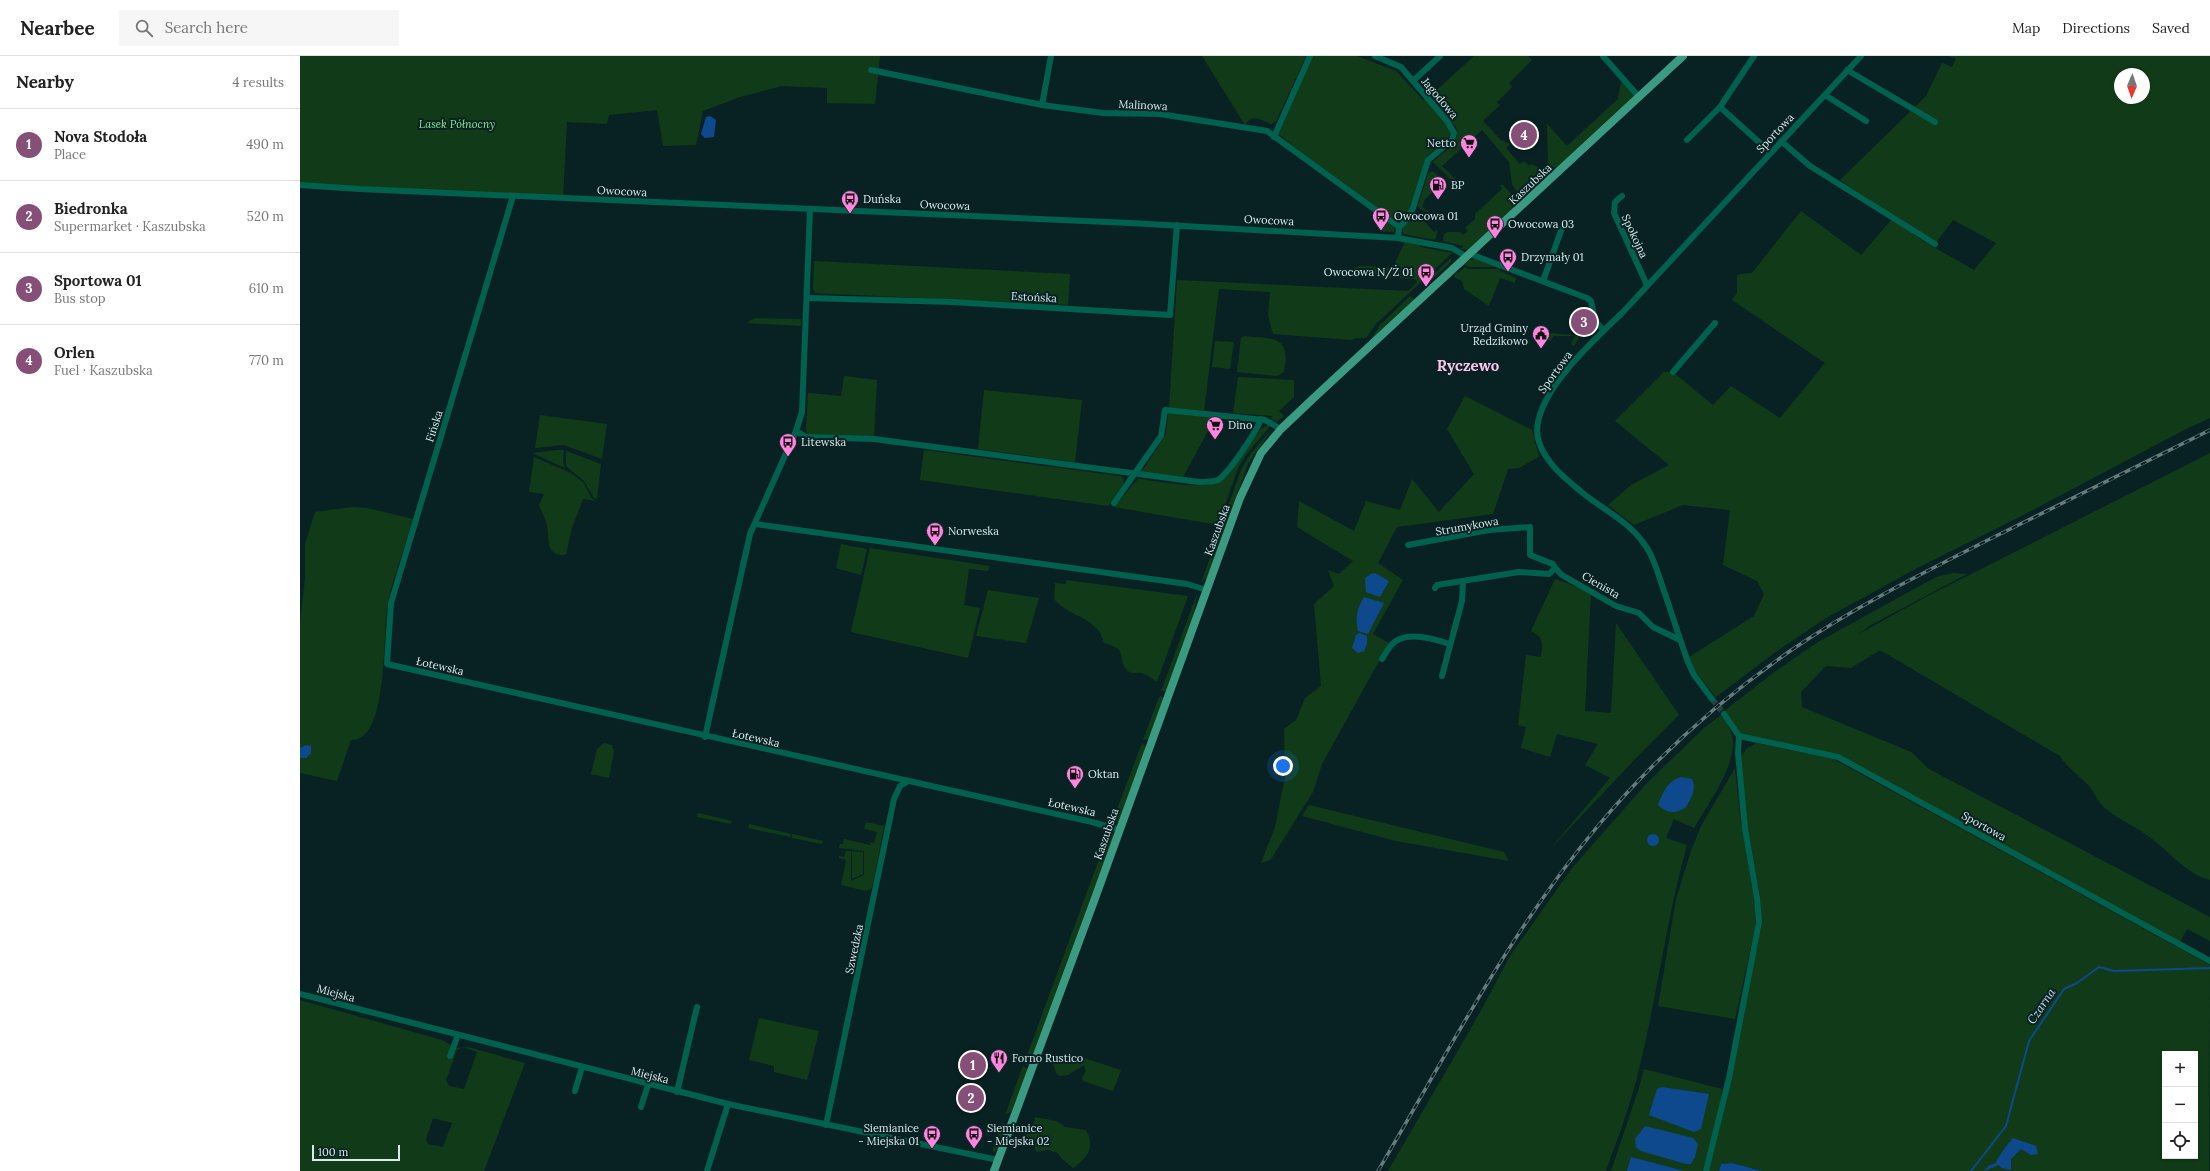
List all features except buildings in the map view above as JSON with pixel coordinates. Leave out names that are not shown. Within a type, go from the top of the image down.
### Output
[{"type":"main road","name":"Kaszubska","points":[[994,1171],[1250,472],[1261,453],[1281,429],[1683,56]]},
{"type":"street","points":[[1042,105],[1051,56]]},
{"type":"street","points":[[1274,137],[1310,56]]},
{"type":"street","name":"Jagodowa","points":[[1374,56],[1401,67],[1453,130],[1454,137],[1428,160],[1413,208],[1406,220],[1399,227]]},
{"type":"street","points":[[1413,81],[1440,56]]},
{"type":"street","points":[[1603,56],[1639,97]]},
{"type":"street","points":[[1687,140],[1720,107],[1754,56]]},
{"type":"street","name":"Sportowa","points":[[1712,699],[1694,675],[1680,640],[1658,575],[1642,541],[1629,527],[1569,481],[1551,463],[1538,441],[1537,421],[1544,404],[1577,358],[1861,56]]},
{"type":"street","name":"Malinowa","points":[[871,70],[1042,105],[1103,113],[1160,114],[1267,132],[1399,227]]},
{"type":"street","points":[[1847,70],[1935,122]]},
{"type":"street","points":[[1824,95],[1866,121]]},
{"type":"street","points":[[1720,107],[1770,152]]},
{"type":"street","points":[[1781,141],[1810,166],[1935,244]]},
{"type":"street","name":"Owocowa","points":[[300,184],[359,189],[1177,225],[1398,238],[1452,248],[1589,299],[1595,320],[1603,330]]},
{"type":"street","name":"Fińska","points":[[387,664],[391,603],[513,196]]},
{"type":"street","name":"Spokojna","points":[[1622,196],[1615,202],[1614,213],[1647,285]]},
{"type":"street","points":[[705,737],[750,534],[796,431],[803,406],[810,209]]},
{"type":"street","name":"Estońska","points":[[808,298],[953,302],[1170,315],[1177,225]]},
{"type":"street","points":[[1398,238],[1399,227]]},
{"type":"street","points":[[1543,281],[1562,228]]},
{"type":"street","points":[[1673,372],[1715,323]]},
{"type":"street","points":[[1114,503],[1161,436],[1165,410],[1261,419],[1270,421],[1281,429]]},
{"type":"street","points":[[796,431],[806,437],[874,439],[1135,475],[1199,482],[1217,480],[1229,471],[1261,419]]},
{"type":"street","points":[[755,524],[1186,584],[1207,590]]},
{"type":"street","name":"Cienista","points":[[1530,527],[1530,554],[1553,564],[1562,576],[1616,606],[1639,613],[1653,627],[1680,640]]},
{"type":"street","name":"Strumykowa","points":[[1408,545],[1488,530],[1530,527]]},
{"type":"street","points":[[1435,588],[1463,581],[1519,572],[1549,574],[1555,568]]},
{"type":"street","points":[[1442,676],[1449,644],[1462,601],[1463,581]]},
{"type":"street","points":[[1382,659],[1398,639],[1422,638],[1449,644]]},
{"type":"street","name":"Łotewska","points":[[387,664],[705,737],[1092,822],[1120,830]]},
{"type":"street","points":[[1706,1171],[1729,1078],[1759,922],[1757,898],[1745,829],[1738,753],[1739,736],[1724,714]]},
{"type":"street","name":"Sportowa","points":[[1739,736],[1838,757],[2210,961]]},
{"type":"street","name":"Szwedzka","points":[[826,1125],[894,799],[900,786],[907,782]]},
{"type":"street","name":"Miejska","points":[[300,994],[648,1085],[826,1125],[998,1160]]},
{"type":"street","points":[[678,1092],[697,1007]]},
{"type":"street","points":[[450,1056],[458,1035]]},
{"type":"street","points":[[575,1091],[582,1068]]},
{"type":"street","points":[[642,1107],[648,1085]]},
{"type":"street","points":[[707,1171],[728,1104]]},
{"type":"green space","name":"Lasek Północny","points":[[300,56],[880,56],[875,104],[827,103],[827,88],[782,86],[740,97],[703,111],[696,145],[663,146],[657,110],[609,115],[607,124],[567,122],[563,198],[300,183]]},
{"type":"green space","points":[[1202,56],[1306,56],[1276,121],[1271,124],[1254,118],[1248,121],[1245,125]]},
{"type":"green space","points":[[1313,56],[1357,56],[1396,71],[1423,100],[1426,99],[1450,129],[1451,132],[1448,138],[1426,157],[1411,205],[1402,221],[1397,222],[1293,146],[1279,134]]},
{"type":"green space","points":[[1474,56],[1528,56],[1532,60],[1509,83],[1512,87],[1497,102],[1500,105],[1483,121],[1501,140],[1510,144],[1506,148],[1520,164],[1524,161],[1529,166],[1531,164],[1534,165],[1545,173],[1546,178],[1526,196],[1520,196],[1512,184],[1509,162],[1482,130],[1442,166],[1464,188],[1461,190],[1433,162],[1454,142],[1457,132],[1456,127],[1430,96]]},
{"type":"green space","points":[[1948,56],[2210,56],[2210,418],[1919,567],[1826,618],[1774,653],[1716,697],[1695,672],[1689,657],[1754,616],[1764,594],[1757,581],[1723,565],[1730,510],[1683,505],[1634,525],[1608,505],[1631,485],[1669,465],[1615,421],[1664,372],[1673,372],[1713,405],[1731,386],[1780,418],[1825,363],[1732,300],[1737,293],[1737,276],[1740,274],[1752,273],[1801,211],[1861,255],[1892,219],[1923,241],[1974,270],[1996,243],[1953,220],[1935,244],[1840,180],[1926,96],[1942,63],[1952,67],[1956,59]]},
{"type":"green space","points":[[1621,81],[1633,94],[1633,98],[1557,168],[1552,167],[1548,163],[1547,124],[1567,146],[1618,99]]},
{"type":"green space","points":[[1432,171],[1438,175],[1431,181],[1434,185],[1430,188],[1433,192],[1425,199],[1422,207],[1433,215],[1420,209],[1418,206],[1428,174]]},
{"type":"green space","points":[[1500,185],[1503,185],[1516,199],[1517,204],[1469,250],[1461,249],[1463,246],[1443,241],[1444,234],[1447,232],[1460,232],[1463,235],[1468,231],[1465,228],[1475,219],[1475,214],[1502,189]]},
{"type":"green space","points":[[1417,214],[1426,217],[1424,221],[1434,232],[1438,230],[1435,240],[1403,234],[1403,227]]},
{"type":"green space","points":[[1385,221],[1394,228],[1394,232],[1380,231]]},
{"type":"green space","points":[[1405,242],[1420,245],[1420,247],[1452,253],[1376,324],[1366,338],[1355,338],[1352,340],[1273,334],[1268,315],[1270,292],[1219,289],[1204,411],[1169,408],[1177,280],[1408,291],[1417,282],[1415,279],[1357,276],[1351,273],[1354,268],[1359,266],[1393,267]]},
{"type":"green space","points":[[1451,258],[1451,262],[1429,282],[1429,279]]},
{"type":"green space","points":[[1476,259],[1497,267],[1469,267],[1465,265],[1458,269],[1468,260]]},
{"type":"green space","points":[[814,261],[1070,274],[1068,305],[815,293],[813,289]]},
{"type":"green space","points":[[1465,267],[1468,269],[1496,269],[1516,278],[1515,283],[1500,278],[1489,306],[1464,289],[1462,281],[1454,277],[1456,272],[1458,273]]},
{"type":"green space","points":[[1410,296],[1415,300],[1372,340],[1370,340],[1380,325]]},
{"type":"green space","points":[[755,318],[801,319],[801,326],[746,323]]},
{"type":"green space","points":[[1551,333],[1580,336],[1574,346],[1571,344],[1575,336],[1554,336],[1550,341],[1543,336]]},
{"type":"green space","points":[[1244,336],[1278,341],[1285,351],[1286,360],[1284,372],[1277,376],[1237,372],[1241,338]]},
{"type":"green space","points":[[1215,341],[1234,342],[1230,369],[1212,367]]},
{"type":"green space","points":[[844,376],[877,380],[874,438],[808,435],[806,431],[808,393],[841,396]]},
{"type":"green space","points":[[1238,377],[1294,380],[1294,397],[1279,411],[1284,416],[1277,422],[1271,418],[1273,416],[1233,413]]},
{"type":"green space","points":[[984,390],[1082,400],[1075,462],[978,449]]},
{"type":"green space","points":[[1465,396],[1532,430],[1539,457],[1519,468],[1508,469],[1493,514],[1397,527],[1378,563],[1403,580],[1373,634],[1389,643],[1322,764],[1313,792],[1273,856],[1270,860],[1261,863],[1275,827],[1285,777],[1284,729],[1296,720],[1305,698],[1321,686],[1314,604],[1334,586],[1328,570],[1339,574],[1353,561],[1297,527],[1299,501],[1354,531],[1366,501],[1400,510],[1412,479],[1439,512],[1474,474],[1447,429]]},
{"type":"green space","points":[[1168,413],[1215,418],[1183,477],[1141,473],[1166,435]]},
{"type":"green space","points":[[540,415],[607,424],[602,459],[564,445],[535,448]]},
{"type":"green space","points":[[1267,425],[1271,425],[1246,455],[1238,468],[1218,525],[1114,507],[1138,479],[1187,485],[1212,484],[1222,480],[1230,473],[1254,436]]},
{"type":"green space","points":[[1273,428],[1248,464],[1208,576],[1201,583],[1241,470],[1251,453]]},
{"type":"green space","points":[[564,450],[563,462],[565,468],[532,453]]},
{"type":"green space","points":[[924,450],[1120,476],[1123,478],[1124,483],[1108,506],[920,480]]},
{"type":"green space","points":[[566,451],[601,464],[597,499],[594,498],[584,481],[566,466]]},
{"type":"green space","points":[[2210,453],[2210,880],[2192,872],[2148,836],[2111,813],[2099,801],[2090,787],[2070,769],[2060,756],[1880,650],[1851,668],[1826,666],[1801,692],[1802,707],[1911,752],[1929,769],[2210,917],[2210,941],[2187,929],[2180,942],[1838,757],[1739,736],[1723,712],[1773,673],[1818,642],[1936,577],[1953,573],[1967,574],[1869,626],[1859,634],[1924,598]]},
{"type":"green space","points":[[534,457],[571,473],[584,483],[591,498],[597,501],[583,499],[572,528],[566,554],[564,555],[558,554],[551,549],[545,518],[539,505],[544,494],[529,492]]},
{"type":"green space","points":[[353,507],[367,508],[413,519],[396,570],[388,601],[382,681],[378,704],[372,723],[364,736],[351,740],[337,781],[300,773],[300,624],[305,578],[305,544],[315,512]]},
{"type":"green space","points":[[841,544],[867,549],[861,575],[836,568]]},
{"type":"green space","points":[[870,548],[990,566],[988,571],[969,569],[964,605],[980,608],[968,658],[851,632]]},
{"type":"green space","points":[[1555,579],[1591,592],[1585,711],[1611,713],[1616,623],[1679,715],[1552,847],[1610,778],[1585,765],[1598,744],[1557,734],[1550,757],[1521,748],[1526,727],[1518,725],[1526,655],[1541,657],[1542,641],[1531,631]]},
{"type":"green space","points":[[1066,580],[1188,596],[1157,682],[1147,675],[1131,673],[1128,671],[1123,665],[1120,651],[1117,648],[1104,643],[1101,634],[1096,627],[1067,610],[1054,599],[1055,583],[1066,584]]},
{"type":"green space","points":[[988,590],[1039,598],[1026,643],[976,636]]},
{"type":"green space","points":[[1197,594],[1193,619],[1166,691],[1161,691]]},
{"type":"green space","points":[[1161,696],[1164,698],[1149,739],[1143,740],[1159,697]]},
{"type":"green space","points":[[1721,715],[1731,731],[1733,743],[1729,764],[1719,787],[1694,828],[1674,819],[1666,838],[1687,845],[1679,875],[1649,1025],[1635,1085],[1606,1171],[1388,1171],[1478,1016],[1510,956],[1572,868],[1648,782],[1704,728]]},
{"type":"green space","points":[[604,743],[612,745],[614,752],[609,778],[591,774],[597,749]]},
{"type":"green space","points":[[1142,743],[1146,747],[1119,821],[1111,825]]},
{"type":"green space","points":[[1756,743],[1833,759],[2210,965],[2209,1171],[1762,1171],[1732,1163],[1721,1164],[1719,1171],[1707,1171],[1761,927],[1760,895],[1746,826],[1740,759],[1746,749]]},
{"type":"green space","points":[[1735,768],[1740,818],[1755,904],[1755,928],[1735,1019],[1658,1006],[1676,899],[1691,851],[1701,826]]},
{"type":"green space","points":[[1309,805],[1504,852],[1509,861],[1396,841],[1302,816]]},
{"type":"green space","points":[[698,813],[732,821],[731,824],[697,817]]},
{"type":"green space","points":[[866,822],[884,826],[872,888],[866,891],[841,885],[846,860],[839,858],[839,856],[844,857],[846,851],[851,851],[851,881],[864,875],[864,851],[839,848],[840,844],[843,844],[844,839],[870,845],[871,842],[874,843],[877,832],[864,829]]},
{"type":"green space","points":[[749,824],[791,834],[790,837],[748,828]]},
{"type":"green space","points":[[1110,829],[1113,833],[1113,838],[1029,1065],[1024,1064]]},
{"type":"green space","points":[[792,834],[823,841],[822,844],[792,838]]},
{"type":"green space","points":[[852,851],[863,852],[863,874],[852,879]]},
{"type":"green space","points":[[300,1000],[442,1040],[456,1048],[462,1048],[457,1050],[446,1080],[449,1086],[464,1089],[477,1052],[464,1047],[525,1063],[484,1171],[300,1171]],"holes":[[[433,1118],[452,1123],[443,1147],[428,1144],[426,1139]]]},
{"type":"green space","points":[[759,1018],[819,1031],[807,1080],[774,1072],[774,1066],[749,1060]]},
{"type":"green space","points":[[1056,1058],[1073,1061],[1084,1058],[1121,1070],[1113,1091],[1083,1081],[1082,1078],[1086,1071],[1084,1065],[1068,1075],[1060,1076],[1056,1073],[1052,1060]]},
{"type":"green space","points":[[1023,1066],[1028,1069],[1012,1111],[1005,1115]]},
{"type":"green space","points":[[1644,1069],[1722,1089],[1719,1110],[1703,1171],[1611,1171]]},
{"type":"green space","points":[[1035,1117],[1056,1121],[1065,1127],[1086,1130],[1089,1136],[1090,1147],[1086,1156],[1073,1168],[1061,1158],[1058,1153],[1048,1150],[1036,1152],[1032,1141],[1023,1133],[1024,1129],[1034,1123]]},
{"type":"green space","points":[[1003,1122],[1006,1128],[999,1148],[993,1153],[993,1148]]},
{"type":"water","points":[[710,116],[716,120],[714,137],[705,138],[701,134],[706,117]]},
{"type":"water","points":[[1375,573],[1389,581],[1380,597],[1366,592],[1365,578]]},
{"type":"water","points":[[1364,597],[1384,603],[1368,634],[1358,631],[1357,626],[1357,613]]},
{"type":"water","points":[[1359,633],[1367,636],[1367,643],[1364,651],[1358,653],[1352,648],[1356,635]]},
{"type":"water","points":[[306,745],[311,746],[311,753],[306,758],[300,758],[300,748]]},
{"type":"water","points":[[1681,777],[1692,779],[1694,790],[1690,801],[1686,807],[1675,812],[1661,808],[1658,805],[1669,784]]},
{"type":"water","points":[[1651,834],[1655,834],[1659,840],[1655,846],[1651,846],[1647,842],[1647,838]]},
{"type":"water","points":[[1662,1087],[1709,1094],[1701,1129],[1694,1132],[1649,1115],[1657,1089]]},
{"type":"water","points":[[1645,1126],[1693,1138],[1698,1144],[1695,1157],[1691,1164],[1686,1164],[1641,1151],[1636,1147],[1635,1139]]},
{"type":"water","points":[[2013,1138],[2036,1146],[2038,1154],[2031,1155],[2021,1149],[2011,1159],[2011,1170],[2002,1168],[1999,1165],[1984,1171],[1988,1166],[1996,1163]]},
{"type":"water","points":[[1631,1157],[1684,1171],[1627,1171]]},
{"type":"water","points":[[1732,1163],[1762,1171],[1719,1171],[1721,1164]]},
{"type":"waterway","name":"Czarna","points":[[1971,1171],[2006,1126],[2029,1041],[2064,989],[2077,983],[2099,967],[2114,971],[2210,968]]},
{"type":"tunnel","points":[[1712,699],[1724,714]]},
{"type":"railway","points":[[1378,1171],[1481,994],[1536,908],[1565,867],[1597,827],[1641,778],[1689,731],[1766,668],[1841,618],[1917,576],[2210,430]]},
{"type":"place","name":"Orlen","points":[[1524,135]]},
{"type":"place","name":"Netto","points":[[1469,158]]},
{"type":"place","name":"BP","points":[[1438,200]]},
{"type":"place","name":"Duńska","points":[[850,214]]},
{"type":"place","name":"Owocowa 01","points":[[1381,231]]},
{"type":"place","name":"Owocowa 03","points":[[1495,239]]},
{"type":"place","name":"Drzymały 01","points":[[1508,272]]},
{"type":"place","name":"Owocowa N/Ż 01","points":[[1426,287]]},
{"type":"place","name":"Sportowa 01","points":[[1584,322]]},
{"type":"place","name":"Urząd Gminy Redzikowo","points":[[1541,349]]},
{"type":"place","name":"Dino","points":[[1215,440]]},
{"type":"place","name":"Litewska","points":[[788,457]]},
{"type":"place","name":"Norweska","points":[[935,546]]},
{"type":"place","name":"Oktan","points":[[1075,789]]},
{"type":"place","name":"Nova Stodoła","points":[[973,1065]]},
{"type":"place","name":"Forno Rustico","points":[[999,1073]]},
{"type":"place","name":"Biedronka","points":[[971,1098]]},
{"type":"place","name":"Siemianice - Miejska 01","points":[[932,1149]]},
{"type":"place","name":"Siemianice - Miejska 02","points":[[974,1149]]},
{"type":"district","name":"Ryczewo","points":[[1468,365]]}]
